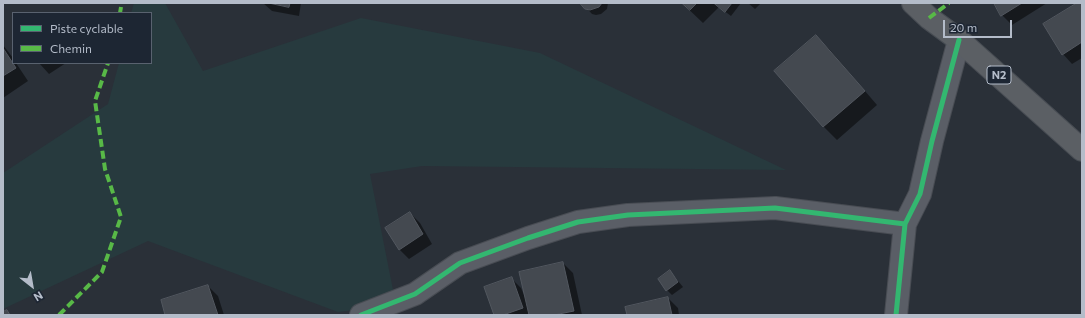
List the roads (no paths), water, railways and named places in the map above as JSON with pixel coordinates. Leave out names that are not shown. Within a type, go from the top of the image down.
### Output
[{"type":"highway","name":"N2","points":[[913,3],[929,18],[959,40],[1082,150]]},
{"type":"street","points":[[896,315],[905,224],[920,194],[932,141],[959,40]]},
{"type":"street","points":[[361,315],[415,294],[460,263],[528,238],[578,222],[628,215],[774,208],[905,224]]}]
